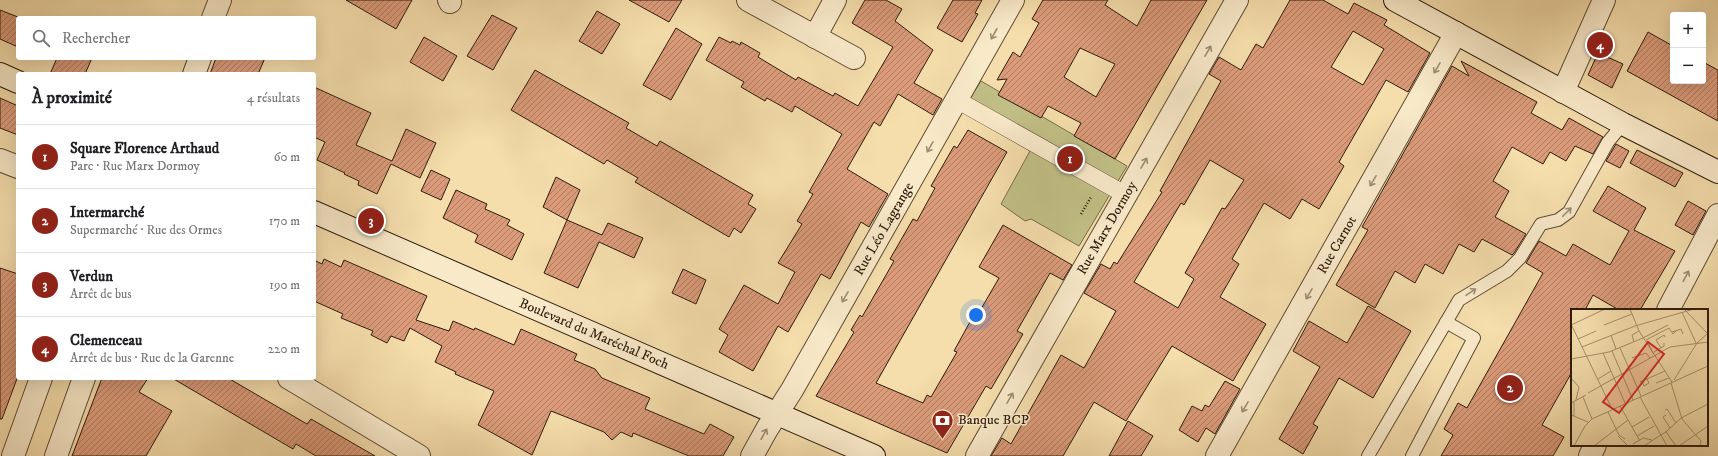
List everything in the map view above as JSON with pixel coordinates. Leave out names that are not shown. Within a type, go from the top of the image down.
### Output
[{"type":"street","points":[[215,16],[220,0]]},
{"type":"street","points":[[748,0],[854,58]]},
{"type":"street","points":[[815,37],[835,0]]},
{"type":"street","name":"Rue Léo Lagrange","points":[[752,456],[767,429],[779,414],[1013,0]]},
{"type":"street","name":"Rue Marx Dormoy","points":[[977,456],[1237,0]]},
{"type":"street","points":[[1395,0],[1623,124],[1718,172]]},
{"type":"street","points":[[1563,92],[1604,0]]},
{"type":"street","name":"Rue Carnot","points":[[1217,456],[1456,34]]},
{"type":"street","points":[[195,72],[199,60]]},
{"type":"street","points":[[0,74],[16,81]]},
{"type":"street","points":[[957,100],[1126,195]]},
{"type":"street","points":[[0,160],[16,166]]},
{"type":"street","name":"Boulevard du Maréchal Foch","points":[[316,213],[874,456]]},
{"type":"street","points":[[1669,309],[1718,216]]},
{"type":"street","points":[[13,456],[40,380]]},
{"type":"street","points":[[56,456],[83,380]]},
{"type":"street","points":[[291,380],[419,456]]},
{"type":"street","points":[[1590,456],[1595,446]]},
{"type":"lane","points":[[1368,456],[1459,300],[1475,289],[1496,279],[1520,258],[1541,224],[1558,220],[1569,212],[1608,142],[1623,124]]},
{"type":"lane","points":[[1412,456],[1474,338],[1446,322]]},
{"type":"shaded area","points":[[981,81],[1127,166],[1079,246],[1031,219],[1025,221],[1001,204],[1030,151],[962,111]]},
{"type":"building","points":[[346,0],[412,0],[396,29]]},
{"type":"building","points":[[629,0],[682,0],[669,22]]},
{"type":"building","points":[[865,0],[886,0],[902,9],[895,21],[933,50],[914,83],[942,99],[933,115],[898,94],[880,126],[874,122],[847,169],[888,194],[869,227],[861,222],[830,279],[821,274],[788,332],[778,326],[753,371],[719,352],[728,335],[719,329],[744,285],[778,304],[795,272],[778,263],[802,224],[797,221],[813,194],[809,192],[842,134],[795,106],[792,112],[767,98],[765,101],[741,87],[744,82],[706,60],[719,37],[731,43],[732,41],[740,45],[741,42],[760,53],[758,57],[796,80],[798,77],[833,96],[835,93],[858,106],[893,47],[852,23]]},
{"type":"building","points":[[953,0],[982,0],[975,13],[978,14],[962,42],[937,28]]},
{"type":"building","points":[[1043,0],[1108,0],[1105,5],[1137,26],[1151,0],[1207,0],[1115,159],[1074,136],[1081,123],[1048,106],[1041,118],[998,95],[1007,79],[997,80],[1013,52],[1020,57],[1039,23],[1032,19]],"holes":[[[1080,48],[1115,64],[1096,97],[1064,77]]]},
{"type":"building","points":[[1290,0],[1323,0],[1348,14],[1354,3],[1387,20],[1384,25],[1430,53],[1408,92],[1386,80],[1339,162],[1344,166],[1319,209],[1302,199],[1290,219],[1264,203],[1232,259],[1239,264],[1220,297],[1266,324],[1233,381],[1172,346],[1126,421],[1094,402],[1063,456],[991,456],[1002,438],[1011,444],[1061,355],[1084,368],[1116,311],[1084,293],[1101,264],[1110,269],[1114,262],[1117,264],[1162,192],[1160,191],[1221,81],[1209,74],[1219,57],[1241,70],[1256,44],[1263,48]],"holes":[[[1353,31],[1384,49],[1363,85],[1331,67]],[[1210,160],[1244,180],[1225,209],[1222,208],[1185,273],[1194,279],[1178,308],[1134,282],[1181,203],[1184,205]]]},
{"type":"building","points":[[0,10],[16,16],[16,46],[0,39]]},
{"type":"building","points":[[597,11],[620,24],[602,54],[579,41]]},
{"type":"building","points":[[492,15],[517,28],[493,70],[467,56]]},
{"type":"building","points":[[676,28],[702,44],[671,100],[643,85]]},
{"type":"building","points":[[1648,32],[1670,44],[1670,84],[1706,84],[1706,64],[1718,70],[1718,121],[1627,71]]},
{"type":"building","points":[[424,37],[457,56],[443,81],[410,62]]},
{"type":"building","points":[[1598,53],[1623,64],[1612,88],[1588,75]]},
{"type":"building","points":[[56,60],[91,60],[86,72],[51,72]]},
{"type":"building","points":[[215,60],[264,60],[259,72],[211,72]]},
{"type":"building","points":[[1461,61],[1537,102],[1531,113],[1562,130],[1569,118],[1603,137],[1593,154],[1575,146],[1566,161],[1550,152],[1543,164],[1512,147],[1493,181],[1509,191],[1495,217],[1526,234],[1514,253],[1512,255],[1482,239],[1474,252],[1459,244],[1443,274],[1425,264],[1415,283],[1395,271],[1375,308],[1336,285],[1368,230],[1362,227],[1452,66],[1469,76]]},
{"type":"building","points":[[535,70],[629,123],[626,128],[657,146],[660,141],[753,195],[748,204],[756,209],[741,233],[734,228],[729,237],[635,182],[638,178],[607,160],[604,164],[511,110]]},
{"type":"building","points":[[316,88],[371,113],[356,145],[392,161],[406,129],[436,143],[420,178],[391,164],[377,194],[358,185],[359,181],[344,174],[345,173],[317,160],[325,142],[316,138]]},
{"type":"building","points":[[0,98],[16,105],[16,134],[0,128]]},
{"type":"building","points":[[968,130],[1007,152],[876,383],[923,403],[927,395],[931,397],[957,352],[954,351],[971,320],[974,321],[999,278],[979,267],[1003,225],[1072,265],[1063,280],[1050,273],[1017,331],[1023,334],[991,389],[986,386],[947,453],[816,396],[854,332],[851,330],[860,315],[862,317],[894,261],[890,259],[913,219],[917,221],[935,188],[931,186],[954,146],[957,148]]},
{"type":"building","points":[[1616,144],[1629,151],[1620,168],[1606,161]]},
{"type":"building","points":[[1637,150],[1683,173],[1675,187],[1630,163]]},
{"type":"building","points":[[431,170],[450,179],[441,200],[421,191]]},
{"type":"building","points":[[556,177],[580,190],[567,220],[543,207]]},
{"type":"building","points":[[1608,186],[1646,208],[1634,230],[1675,251],[1641,309],[1617,309],[1593,295],[1586,309],[1571,309],[1571,374],[1542,425],[1564,437],[1553,456],[1441,456],[1453,435],[1444,429],[1458,403],[1467,408],[1543,273],[1526,263],[1539,241],[1566,256],[1573,244],[1610,265],[1629,231],[1593,211]]},
{"type":"building","points":[[456,190],[487,204],[485,209],[510,220],[507,225],[524,234],[512,260],[475,242],[478,235],[443,218]]},
{"type":"building","points":[[1688,201],[1706,211],[1693,235],[1675,225]]},
{"type":"building","points":[[567,220],[602,235],[608,223],[643,238],[634,258],[599,242],[578,288],[544,273]]},
{"type":"building","points":[[324,259],[341,267],[344,260],[427,296],[416,320],[449,331],[453,321],[474,330],[475,328],[514,345],[521,329],[577,354],[574,360],[595,369],[602,378],[650,398],[645,409],[704,434],[710,424],[734,437],[723,456],[689,456],[633,433],[632,437],[621,432],[612,440],[604,432],[551,411],[532,455],[478,425],[494,391],[455,374],[456,372],[435,362],[442,346],[410,328],[404,341],[391,336],[387,343],[371,335],[373,331],[341,318],[343,314],[316,302],[316,261],[322,264]]},
{"type":"building","points":[[0,268],[16,273],[17,380],[2,419],[0,419]]},
{"type":"building","points":[[683,269],[706,280],[696,304],[672,293]]},
{"type":"building","points":[[1368,306],[1411,331],[1373,398],[1339,378],[1313,424],[1318,427],[1303,454],[1279,439],[1320,367],[1293,351],[1309,321],[1347,343]]},
{"type":"building","points":[[101,380],[147,380],[139,392],[172,411],[146,456],[72,456]]},
{"type":"building","points":[[175,380],[231,380],[307,424],[311,419],[375,456],[316,456],[296,444],[293,449]]},
{"type":"building","points":[[1225,381],[1240,389],[1215,434],[1206,428],[1198,442],[1179,430],[1192,406],[1202,411],[1205,405],[1209,407]]},
{"type":"building","points":[[1128,421],[1153,436],[1141,456],[1109,456]]},
{"type":"place","name":"Clemenceau","points":[[1600,45]]},
{"type":"place","name":"Square Florence Arthaud","points":[[1070,159]]},
{"type":"place","name":"Verdun","points":[[371,221]]},
{"type":"place","name":"Intermarché","points":[[1510,388]]},
{"type":"place","name":"Banque BCP","points":[[942,440]]}]
